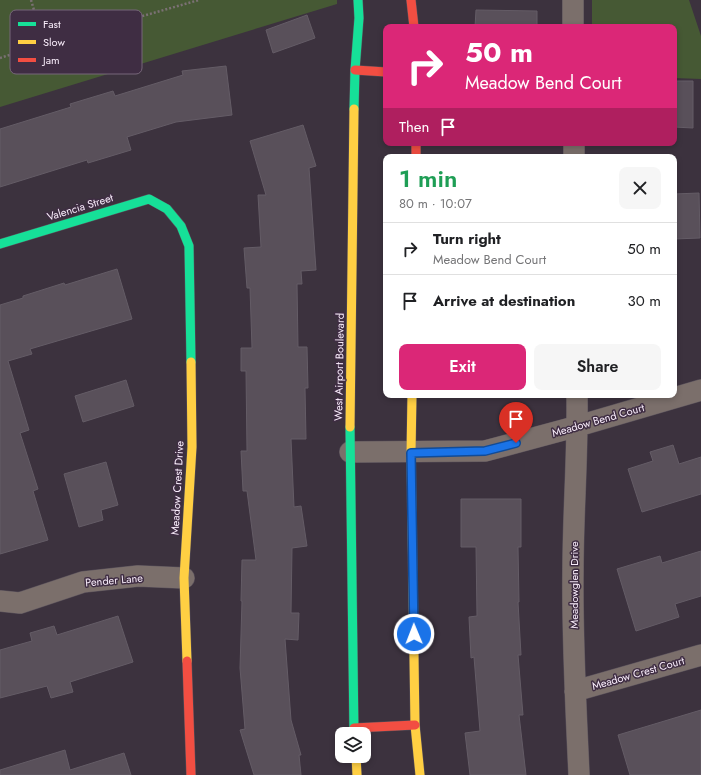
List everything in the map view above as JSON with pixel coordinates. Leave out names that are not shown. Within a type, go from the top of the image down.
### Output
[{"type":"main road","name":"West Airport Boulevard","points":[[354,727],[350,452],[355,70],[359,18],[358,0]]},
{"type":"main road","points":[[411,0],[414,24]]},
{"type":"main road","points":[[355,70],[383,72]]},
{"type":"main road","name":"Valencia Street","points":[[0,244],[149,199],[166,209]]},
{"type":"main road","name":"Meadow Crest Drive","points":[[166,209],[180,226],[189,246],[192,447],[184,578],[191,775]]},
{"type":"main road","points":[[412,398],[411,453],[415,725],[420,775]]},
{"type":"main road","points":[[371,729],[415,725]]},
{"type":"main road","points":[[356,763],[357,775]]},
{"type":"street","points":[[573,0],[573,24]]},
{"type":"street","name":"Meadow Bend Court","points":[[677,397],[701,390]]},
{"type":"street","name":"Meadowglen Drive","points":[[577,398],[578,426],[573,572],[575,691],[579,775]]},
{"type":"street","name":"Meadow Bend Court","points":[[350,452],[411,453],[485,451],[674,398]]},
{"type":"street","name":"Pender Lane","points":[[0,601],[20,603],[83,582],[138,576],[184,578]]},
{"type":"street","name":"Meadow Crest Court","points":[[575,691],[701,655]]},
{"type":"path","points":[[31,0],[34,10]]},
{"type":"path","points":[[142,16],[199,0]]},
{"type":"path","points":[[0,58],[10,55]]},
{"type":"green space","points":[[0,0],[337,0],[337,4],[142,64],[142,10],[10,10],[10,74],[108,74],[0,107]]},
{"type":"green space","points":[[592,0],[689,0],[701,36],[701,79],[677,78],[677,24],[592,24]]},
{"type":"building","points":[[476,10],[537,11],[537,24],[475,24]]},
{"type":"building","points":[[307,15],[315,38],[273,53],[266,30]]},
{"type":"building","points":[[226,66],[232,115],[176,122],[127,137],[131,150],[88,163],[87,160],[0,187],[0,129],[71,107],[70,104],[113,91],[115,96],[183,75],[182,71]]},
{"type":"building","points":[[677,81],[693,81],[693,128],[677,127]]},
{"type":"building","points":[[303,125],[316,166],[309,168],[316,270],[301,271],[302,284],[297,284],[298,347],[307,347],[308,388],[305,388],[306,439],[291,439],[294,507],[301,506],[307,546],[292,548],[291,613],[299,613],[298,640],[285,639],[291,720],[301,755],[299,755],[301,775],[254,775],[240,730],[245,729],[240,668],[242,560],[256,560],[247,491],[243,491],[241,451],[247,451],[246,371],[241,371],[241,348],[252,348],[250,288],[247,288],[244,248],[261,247],[258,195],[266,195],[250,141]]},
{"type":"building","points":[[699,193],[700,238],[677,239],[677,194]]},
{"type":"building","points":[[117,269],[132,319],[30,349],[32,354],[8,361],[29,430],[20,433],[38,489],[33,491],[48,540],[0,554],[0,305],[64,283],[65,285]]},
{"type":"building","points":[[126,380],[134,406],[83,422],[75,396]]},
{"type":"building","points":[[673,445],[679,464],[701,457],[701,494],[642,512],[628,469],[653,461],[650,452]]},
{"type":"building","points":[[106,462],[118,505],[101,510],[103,520],[79,527],[64,474]]},
{"type":"building","points":[[461,499],[521,499],[521,547],[518,547],[518,602],[521,655],[518,655],[523,715],[519,715],[526,775],[470,775],[465,733],[480,731],[474,657],[471,658],[469,617],[477,616],[476,547],[461,547]]},
{"type":"building","points":[[701,551],[701,596],[675,604],[679,617],[636,631],[617,569],[660,556],[662,563]]},
{"type":"building","points":[[118,616],[133,662],[70,682],[73,692],[51,698],[47,686],[0,698],[0,650],[32,641],[30,633],[54,626],[57,635]]},
{"type":"building","points":[[701,710],[701,775],[630,775],[618,735]]},
{"type":"building","points":[[65,750],[70,770],[124,753],[131,775],[0,775],[0,770]]},
{"type":"traffic: fast","points":[[354,109],[359,18],[358,0]]},
{"type":"traffic: fast","points":[[0,244],[149,199],[167,209],[181,226],[189,246],[191,362]]},
{"type":"traffic: fast","points":[[350,427],[354,727]]},
{"type":"traffic: slow","points":[[350,427],[354,109]]},
{"type":"traffic: slow","points":[[187,661],[184,578],[192,447],[191,362]]},
{"type":"traffic: slow","points":[[412,398],[411,453],[415,725],[420,775]]},
{"type":"traffic: slow","points":[[356,763],[357,775]]},
{"type":"traffic: jam","points":[[411,0],[414,24]]},
{"type":"traffic: jam","points":[[355,70],[383,72]]},
{"type":"traffic: jam","points":[[416,146],[416,154]]},
{"type":"traffic: jam","points":[[187,661],[191,775]]},
{"type":"traffic: jam","points":[[371,727],[415,725]]},
{"type":"route","points":[[414,634],[411,453],[485,451],[516,443]]}]
